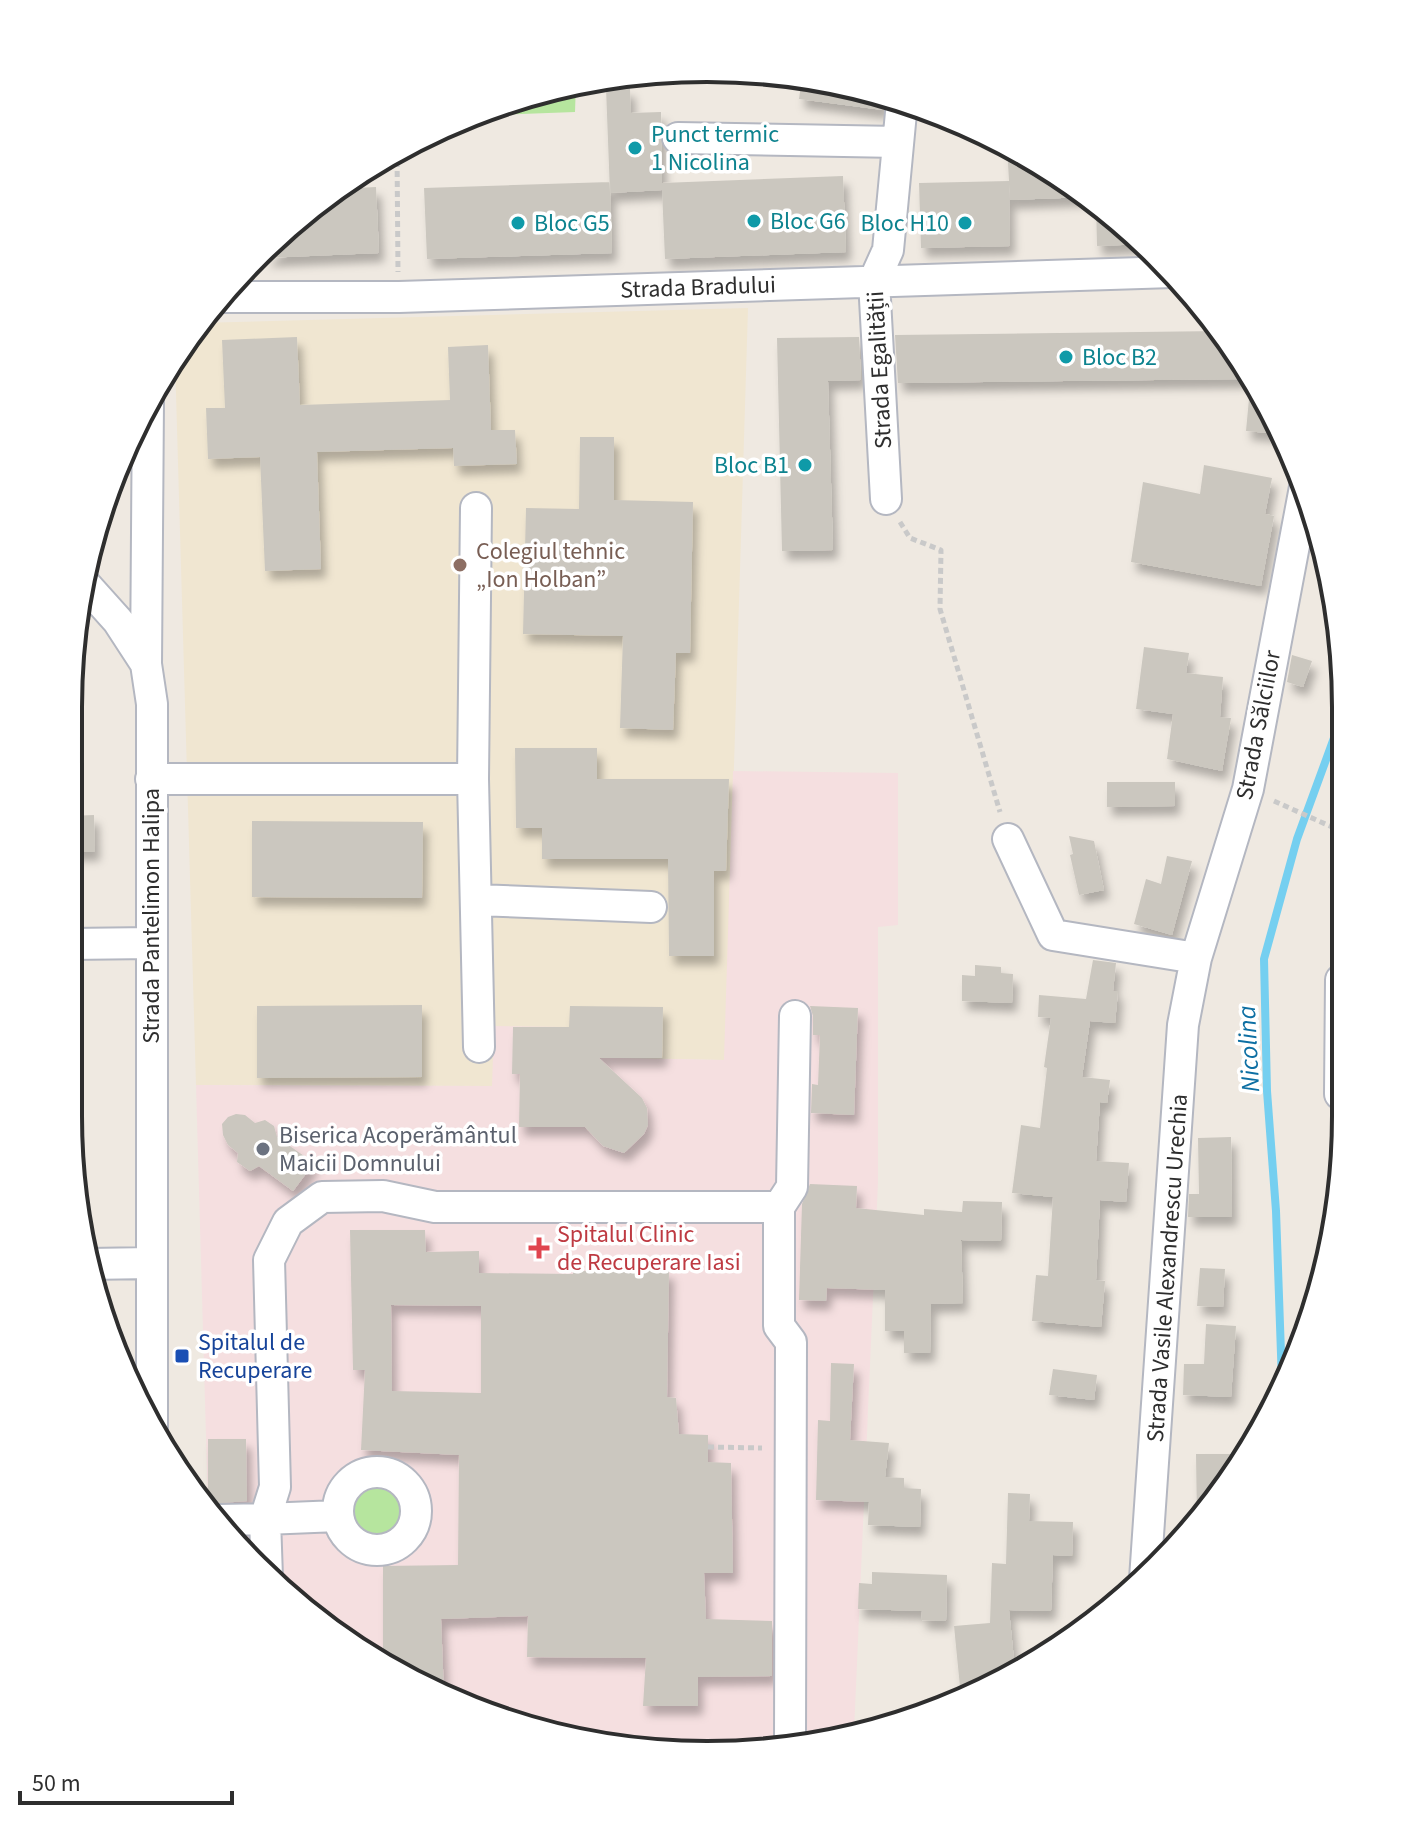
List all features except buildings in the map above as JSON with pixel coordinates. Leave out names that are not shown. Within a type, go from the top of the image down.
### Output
[{"type":"street","name":"Strada Egalității","points":[[886,499],[874,281],[888,250],[901,113]]},
{"type":"street","points":[[678,138],[898,142]]},
{"type":"street","name":"Strada Bradului","points":[[235,297],[399,297],[1156,273]]},
{"type":"street","name":"Strada Pantelimon Halipa","points":[[148,428],[146,664],[152,704],[152,1403]]},
{"type":"street","points":[[476,508],[473,779],[479,1047]]},
{"type":"street","name":"Strada Sălciilor","points":[[1196,958],[1248,789],[1300,511]]},
{"type":"street","points":[[93,593],[118,621],[146,664]]},
{"type":"street","points":[[151,779],[473,779]]},
{"type":"street","points":[[1008,839],[1053,935],[1196,958]]},
{"type":"street","points":[[476,900],[651,907]]},
{"type":"street","points":[[82,944],[152,943]]},
{"type":"street","name":"Strada Vasile Alexandrescu Urechia","points":[[1146,1561],[1183,1025],[1196,958]]},
{"type":"street","points":[[790,1736],[791,1342],[779,1326],[779,1207],[792,1187],[795,1016]]},
{"type":"street","points":[[266,1559],[265,1519],[275,1487],[269,1260],[288,1222],[322,1197],[383,1196],[435,1207],[779,1207]]},
{"type":"street","points":[[100,1264],[152,1263]]},
{"type":"street","points":[[230,1520],[338,1516]]},
{"type":"path","points":[[397,165],[399,297]]},
{"type":"path","points":[[886,499],[910,538],[941,550],[940,609],[1008,839]]},
{"type":"path","points":[[1248,789],[1332,827]]},
{"type":"path","points":[[708,1447],[791,1448]]},
{"type":"shaded area","name":"Colegiul tehnic „Ion Holban”","points":[[748,308],[725,1060],[569,1057],[494,1026],[493,1086],[196,1085],[176,379],[215,323]]},
{"type":"shaded area","name":"Spitalul Clinic de Recuperare Iasi","points":[[733,771],[898,773],[898,925],[878,927],[878,1182],[854,1723],[789,1736],[707,1741],[625,1736],[545,1720],[506,1708],[431,1677],[360,1636],[295,1586],[265,1558],[208,1491],[196,1085],[492,1086],[494,1026],[569,1027],[570,1057],[724,1060]]},
{"type":"green space","points":[[576,96],[575,112],[508,114]]},
{"type":"green space","points":[[376,1484],[395,1492],[403,1511],[395,1530],[376,1538],[357,1530],[349,1511],[357,1492]]},
{"type":"waterway","name":"Nicolina","points":[[1281,1361],[1276,1211],[1267,1091],[1264,959],[1297,839],[1332,743]]},
{"type":"place","name":"Punct termic 1 Nicolina","points":[[635,148]]},
{"type":"place","name":"Bloc G6","points":[[754,221]]},
{"type":"place","name":"Bloc G5","points":[[518,223]]},
{"type":"place","name":"Bloc H10","points":[[965,223]]},
{"type":"place","name":"Bloc B2","points":[[1066,357]]},
{"type":"place","name":"Bloc B1","points":[[805,465]]},
{"type":"place","name":"Colegiul tehnic „Ion Holban”","points":[[460,565]]},
{"type":"place","name":"Biserica Acoperământul Maicii Domnului","points":[[263,1149]]},
{"type":"place","name":"Spitalul Clinic de Recuperare Iasi","points":[[539,1248]]},
{"type":"place","name":"Spitalul de Recuperare","points":[[182,1356]]}]
